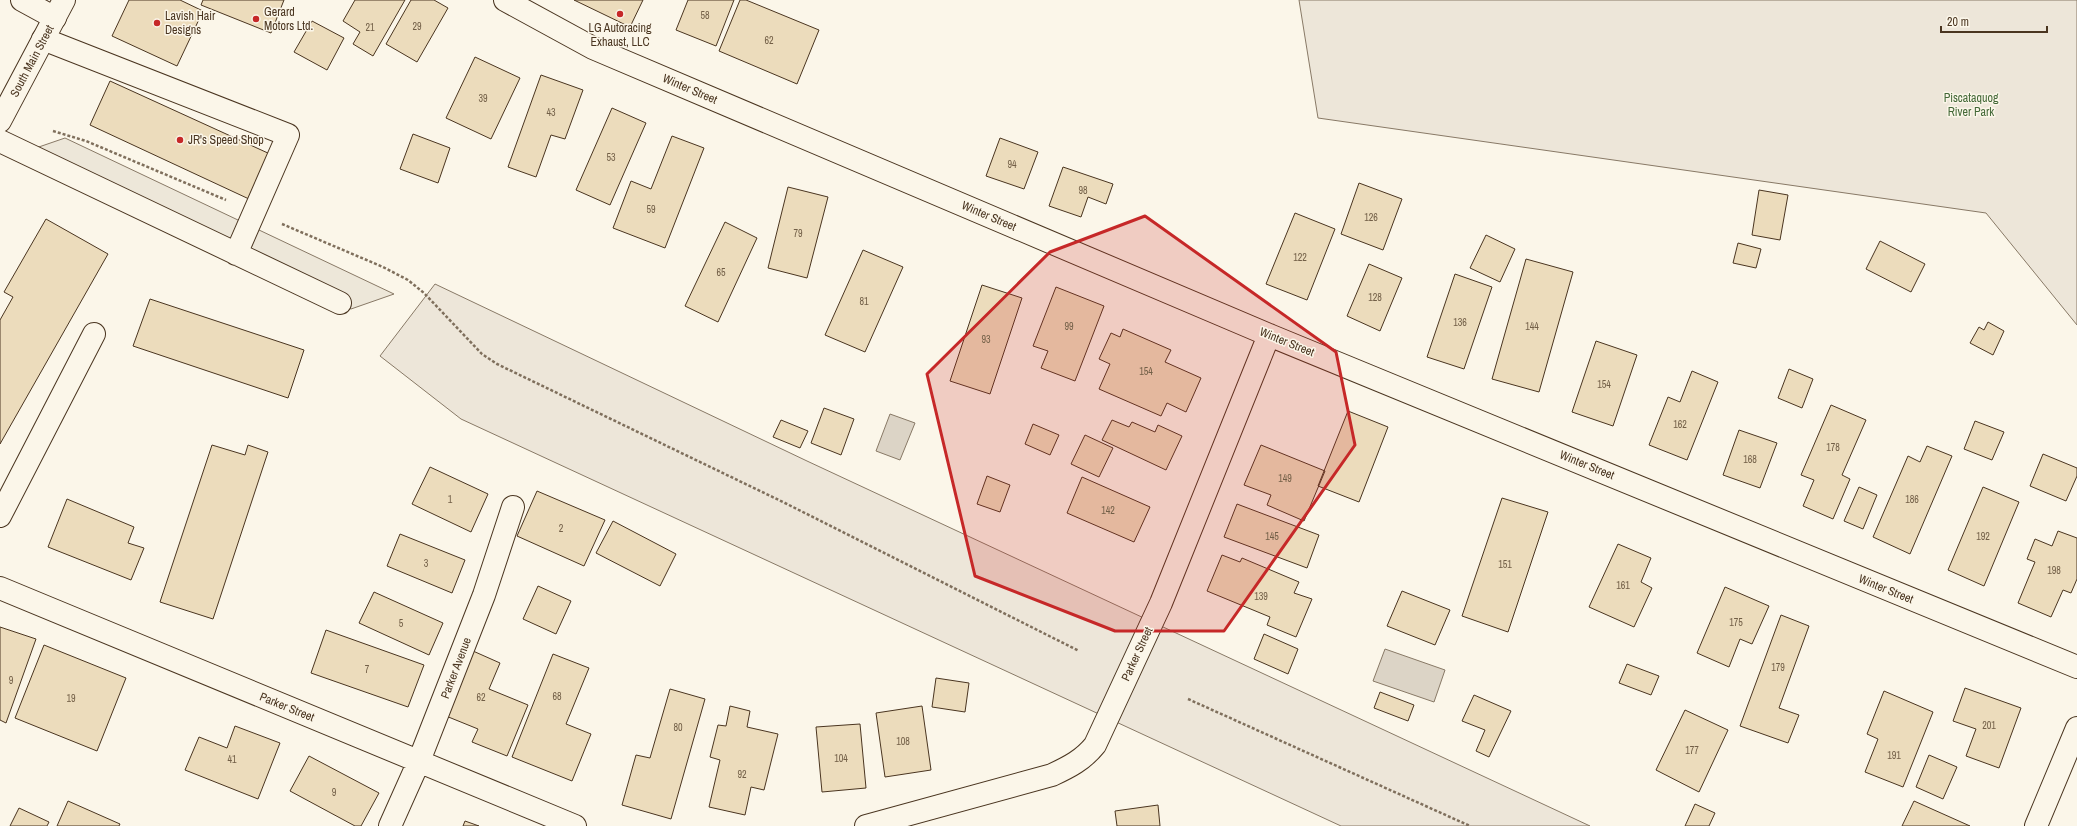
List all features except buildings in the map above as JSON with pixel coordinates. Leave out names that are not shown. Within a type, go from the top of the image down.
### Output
[{"type":"street","points":[[22,0],[59,9]]},
{"type":"street","name":"Winter Street","points":[[505,0],[593,48],[1269,334],[2077,667]]},
{"type":"street","name":"South Main Street","points":[[0,121],[59,9]]},
{"type":"street","points":[[43,39],[288,135],[236,254]]},
{"type":"street","points":[[0,141],[340,303]]},
{"type":"street","points":[[0,516],[94,334]]},
{"type":"street","name":"Parker Street","points":[[866,826],[1052,775],[1072,766],[1086,756],[1095,745],[1161,602],[1269,334]]},
{"type":"street","name":"Parker Avenue","points":[[390,826],[419,761],[484,596],[513,507]]},
{"type":"street","name":"Parker Street","points":[[0,588],[571,825]]},
{"type":"street","points":[[2036,826],[2077,728]]},
{"type":"path","points":[[50,130],[86,141],[383,267],[408,280],[424,293],[482,354],[497,364],[785,503],[1079,650]]},
{"type":"path","points":[[1188,699],[1470,826]]},
{"type":"highlighted area","points":[[1145,216],[1336,352],[1355,445],[1224,631],[1115,631],[975,576],[927,374],[1050,252]]},
{"type":"green space","name":"Piscataquog River Park","points":[[1299,0],[2077,0],[2077,325],[1986,213],[1318,118]]},
{"type":"green space","points":[[435,284],[807,461],[1590,826],[1341,826],[461,419],[380,356]]},
{"type":"shaded area","points":[[65,138],[394,294],[351,309],[30,150]]},
{"type":"shaded area","points":[[890,414],[915,423],[900,460],[876,451]]},
{"type":"shaded area","points":[[1385,649],[1445,670],[1434,702],[1373,681]]},
{"type":"place","name":"LG Autoracing Exhaust, LLC","points":[[620,14]]},
{"type":"place","name":"Gerard Motors Ltd.","points":[[256,19]]},
{"type":"place","name":"Lavish Hair Designs","points":[[157,23]]},
{"type":"place","name":"JR's Speed Shop","points":[[180,140]]}]
